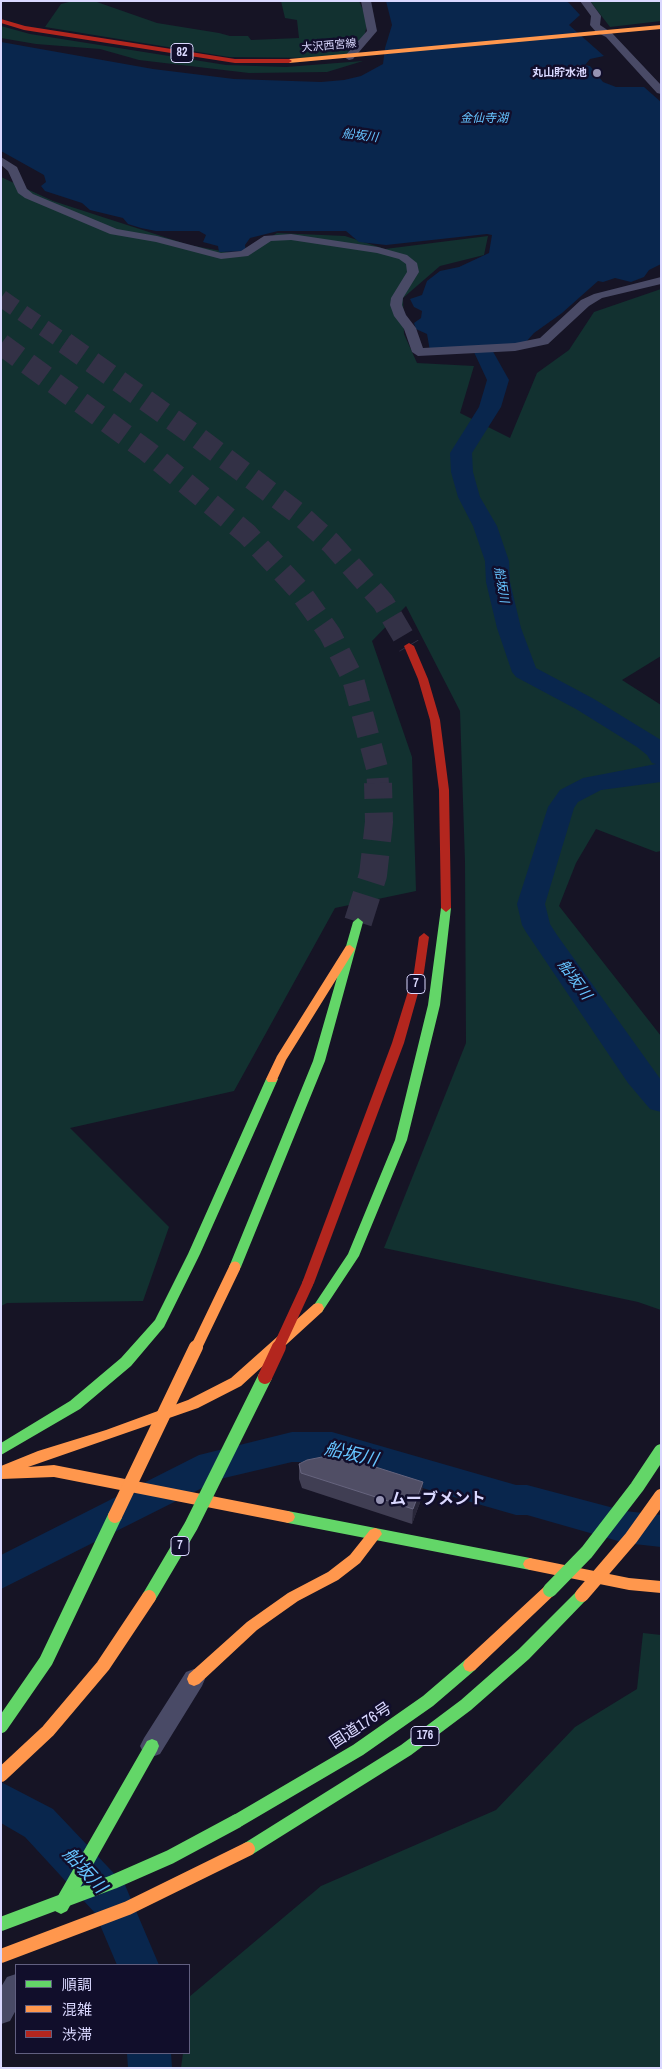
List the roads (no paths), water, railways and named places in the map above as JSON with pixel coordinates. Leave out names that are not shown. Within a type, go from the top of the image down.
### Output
[{"type":"main road","name":"大沢西宮線","points":[[1,22],[76,37],[235,61],[291,62],[661,27]]},
{"type":"main road","points":[[1,1473],[43,1455],[193,1404],[236,1382],[322,1305],[353,1256],[401,1140],[434,1005],[447,901],[444,790],[435,720],[423,679],[408,646]]},
{"type":"main road","points":[[434,866],[444,790]]},
{"type":"main road","points":[[1,1726],[46,1661],[235,1267],[319,1061],[358,922]]},
{"type":"main road","name":"7","points":[[1,1775],[48,1731],[103,1666],[161,1578],[191,1526],[248,1413],[308,1283],[398,1044],[419,972],[426,924]]},
{"type":"main road","points":[[1,1450],[75,1405],[126,1362],[160,1323],[235,1165],[281,1059],[350,949]]},
{"type":"main road","name":"国道176号","points":[[1,1924],[146,1868],[237,1821],[358,1750],[428,1701],[500,1639],[587,1552],[637,1487],[661,1451]]},
{"type":"main road","points":[[1,1473],[54,1471],[628,1584],[661,1587]]},
{"type":"main road","points":[[11,1486],[39,1480],[92,1479]]},
{"type":"main road","name":"176","points":[[1,1956],[128,1908],[248,1849],[406,1750],[466,1705],[524,1654],[582,1595],[631,1538],[661,1496]]},
{"type":"main road","points":[[194,1679],[252,1626],[293,1597],[333,1576],[355,1559],[376,1534]]},
{"type":"main road","points":[[33,1956],[152,1746]]},
{"type":"street","points":[[349,57],[372,31],[366,1]]},
{"type":"street","points":[[585,1],[596,16],[595,24],[603,33],[609,35],[661,91]]},
{"type":"street","points":[[1,160],[13,169],[22,191],[29,196],[114,232],[157,239],[221,256],[244,254],[268,238],[291,237],[378,250],[403,257],[410,264],[413,272],[397,298],[396,305],[400,316],[410,328],[418,352],[515,347],[544,341],[591,300],[618,290],[661,280]]},
{"type":"street","points":[[152,1746],[194,1679]]},
{"type":"street","points":[[1,2012],[15,1988]]},
{"type":"water","name":"金仙寺湖","points":[[386,1],[566,1],[569,3],[580,15],[569,25],[604,56],[590,59],[585,65],[590,66],[603,82],[616,87],[644,87],[661,102],[661,264],[649,270],[644,277],[631,282],[615,278],[603,282],[598,281],[562,313],[534,333],[525,343],[430,351],[427,334],[416,329],[414,323],[421,318],[422,311],[414,307],[410,299],[422,295],[427,281],[440,271],[459,267],[489,253],[492,235],[386,245],[359,242],[346,231],[278,231],[250,238],[245,245],[246,251],[219,252],[218,246],[203,242],[206,235],[199,231],[156,231],[141,228],[128,224],[123,218],[90,210],[82,203],[45,191],[41,186],[46,182],[44,175],[1,151],[1,42],[153,69],[234,79],[321,82],[344,80],[361,76],[383,64],[385,48],[392,25]]},
{"type":"waterway","name":"船坂川","points":[[484,352],[498,380],[490,407],[461,453],[462,472],[469,497],[485,526],[497,561],[498,582],[509,628],[525,672],[585,704],[646,741],[659,751],[661,757]]},
{"type":"waterway","name":"船坂川","points":[[661,771],[654,775],[612,779],[592,784],[569,796],[561,807],[531,904],[536,925],[547,942],[639,1075],[661,1101]]},
{"type":"waterway","name":"船坂川","points":[[1,1573],[212,1466],[292,1447],[332,1447],[516,1500],[527,1500],[625,1527],[661,1531]]},
{"type":"waterway","name":"船坂川","points":[[1,1801],[39,1823],[110,1899],[138,1964]]},
{"type":"waterway","name":"船坂川","points":[[149,2054],[150,2068]]},
{"type":"tunnel","points":[[1,298],[67,344]]},
{"type":"tunnel","points":[[65,343],[193,434],[300,515],[331,543],[383,602],[409,646]]},
{"type":"tunnel","points":[[1,344],[147,451],[247,534],[299,590],[330,634],[353,679],[377,768],[378,785]]},
{"type":"tunnel","points":[[358,922],[373,875],[379,822],[378,783]]},
{"type":"place","name":"丸山貯水池","points":[[597,73]]},
{"type":"place","name":"ムーブメント","points":[[380,1500]]}]
